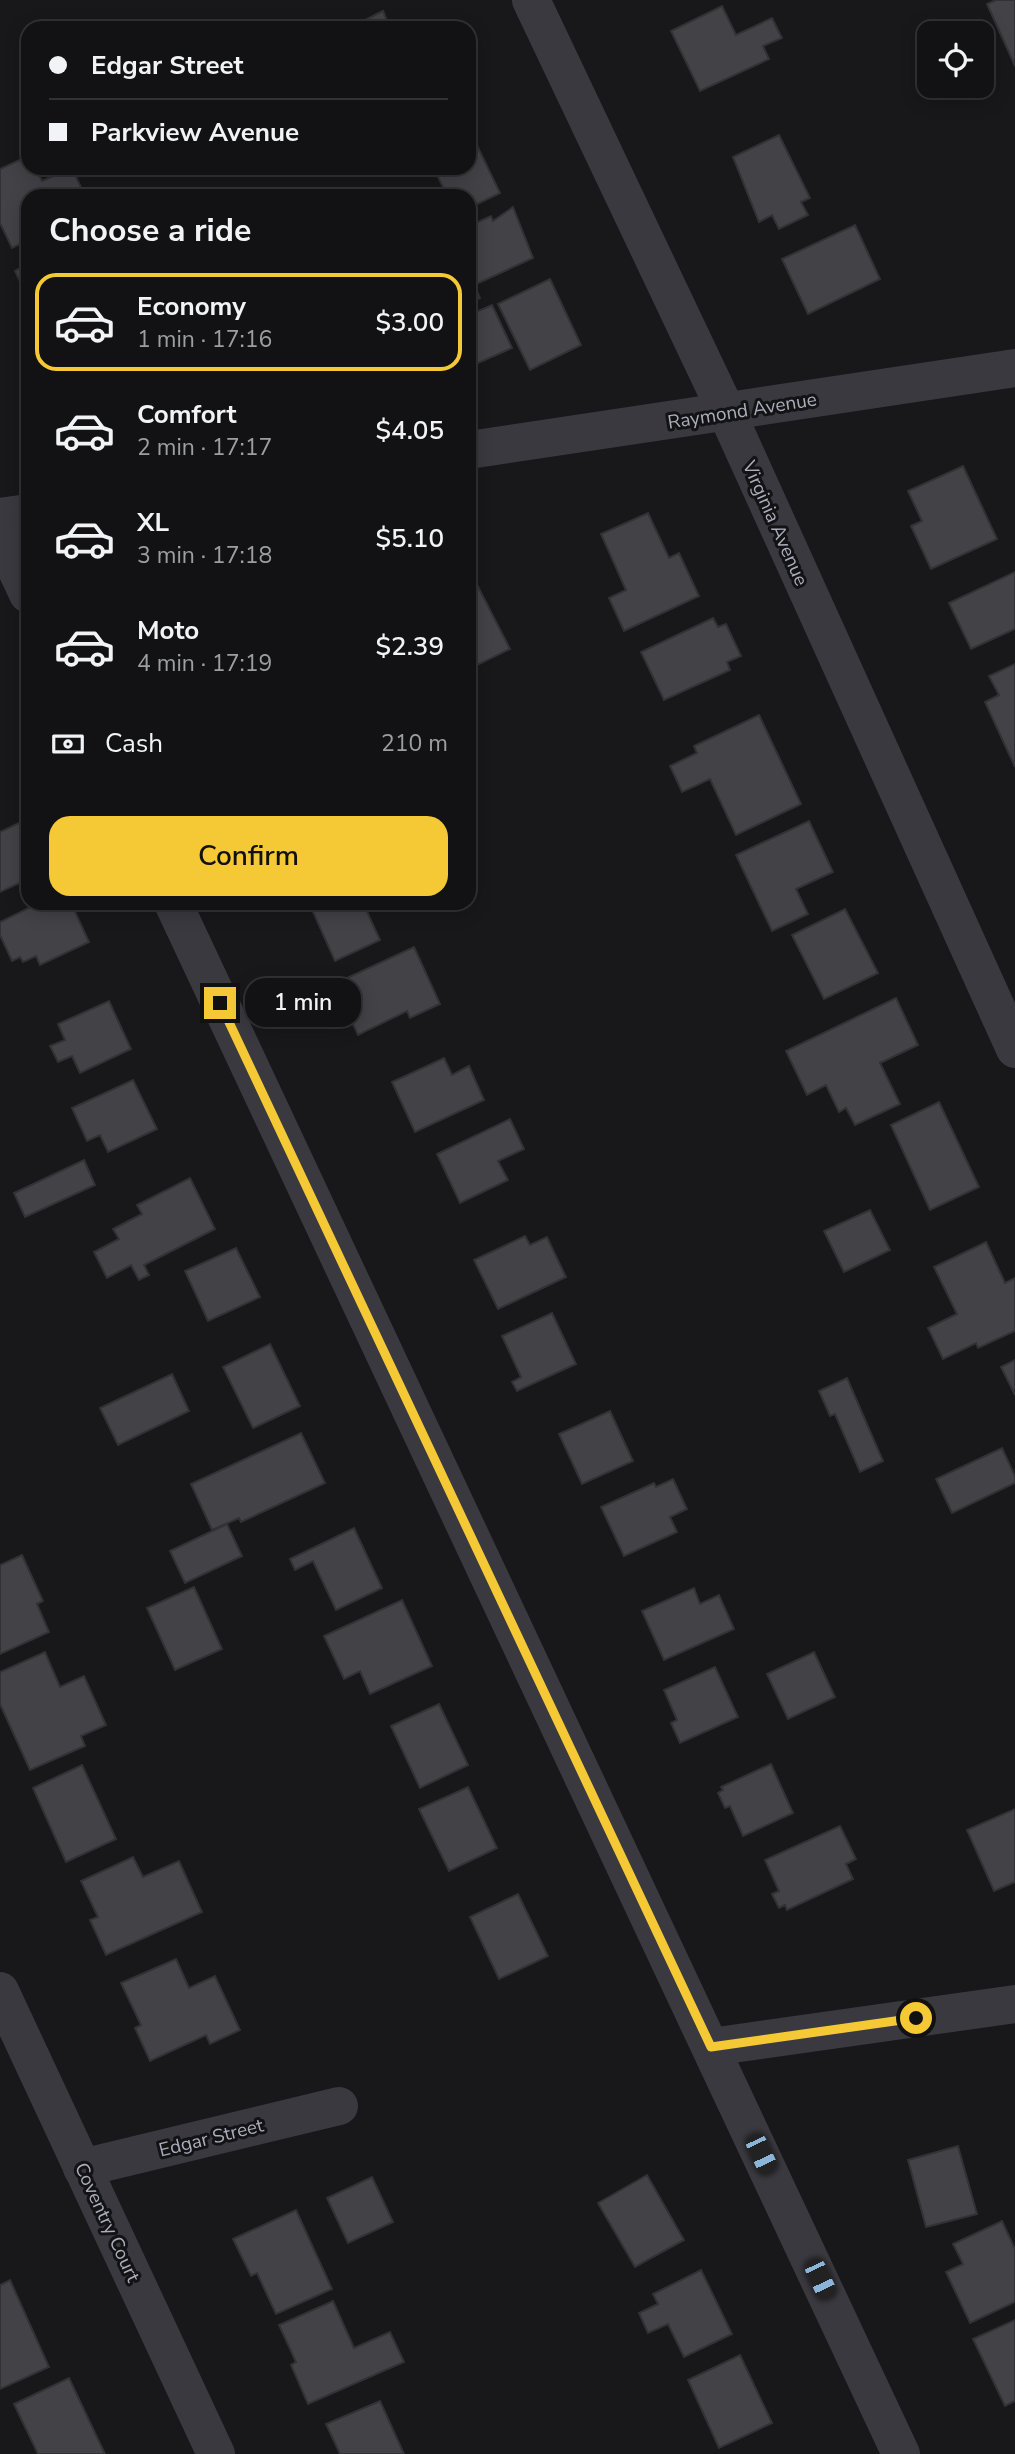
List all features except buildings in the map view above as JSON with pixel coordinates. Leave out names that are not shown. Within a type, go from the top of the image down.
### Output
[{"type":"street","name":"Virginia Avenue","points":[[531,0],[727,413],[1015,1049]]},
{"type":"street","name":"Raymond Avenue","points":[[476,449],[1015,368]]},
{"type":"street","points":[[0,517],[21,514]]},
{"type":"street","points":[[0,534],[21,579]]},
{"type":"street","points":[[176,910],[901,2454]]},
{"type":"street","name":"Coventry Court","points":[[0,1991],[216,2454]]},
{"type":"street","points":[[711,2047],[1015,2004]]},
{"type":"street","name":"Edgar Street","points":[[82,2168],[340,2106]]},
{"type":"route","points":[[220,1003],[711,2047],[916,2018]]}]
